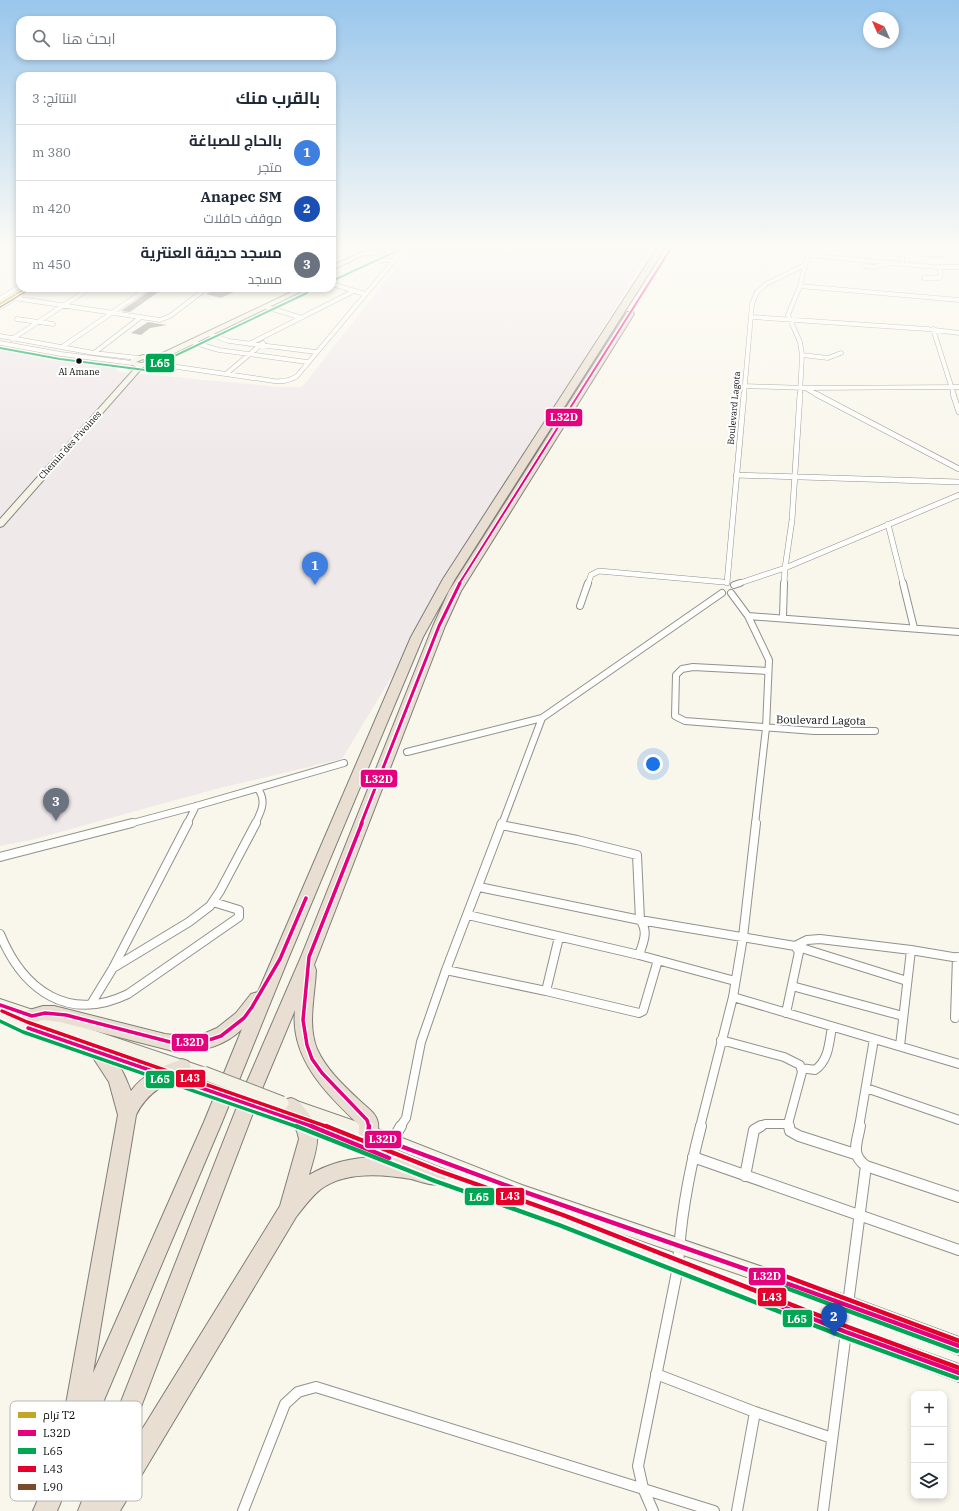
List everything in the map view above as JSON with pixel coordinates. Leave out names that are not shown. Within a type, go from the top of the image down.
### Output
[{"type":"highway","points":[[92,1401],[213,1122],[280,959],[417,637],[434,605],[618,316]]},
{"type":"highway","points":[[133,1401],[255,1084],[309,957],[439,626],[455,591],[629,316]]},
{"type":"highway","points":[[309,957],[303,1020],[306,1045],[312,1059],[322,1073],[367,1120],[369,1126],[365,1141]]},
{"type":"highway","points":[[32,1016],[45,1012],[66,1015],[178,1044],[212,1039],[221,1036],[244,1018],[280,959]]},
{"type":"highway","points":[[99,1053],[108,1062],[118,1077],[122,1087],[127,1115]]},
{"type":"highway","points":[[78,1401],[127,1115],[133,1102],[145,1086],[151,1081],[182,1067]]},
{"type":"highway","points":[[283,1108],[306,1124],[308,1133],[308,1144],[289,1210]]},
{"type":"highway","points":[[142,1452],[289,1210],[312,1184],[335,1172],[348,1168],[375,1164],[437,1176]]},
{"type":"highway","points":[[44,1511],[47,1501]]},
{"type":"highway","points":[[44,1511],[48,1501]]},
{"type":"highway","points":[[90,1511],[94,1501]]},
{"type":"highway","points":[[106,1511],[112,1501]]},
{"type":"street","points":[[12,338],[47,316]]},
{"type":"street","points":[[62,347],[107,316]]},
{"type":"street","points":[[130,316],[156,320],[168,316]]},
{"type":"street","points":[[0,336],[138,361],[233,316]]},
{"type":"street","points":[[151,362],[248,316]]},
{"type":"street","points":[[294,316],[299,317]]},
{"type":"street","points":[[249,344],[273,333],[302,316]]},
{"type":"street","points":[[0,343],[61,354],[151,362],[274,382],[287,381],[296,377],[347,316]]},
{"type":"street","points":[[783,617],[785,568],[792,520],[802,355],[800,342],[788,316]]},
{"type":"street","points":[[94,353],[141,317]]},
{"type":"street","points":[[752,317],[933,329],[959,334]]},
{"type":"street","name":"Boulevard Lagota","points":[[722,593],[717,590],[716,587],[718,584],[725,582],[752,317]]},
{"type":"street","points":[[17,319],[53,324]]},
{"type":"street","points":[[933,329],[956,387],[959,412]]},
{"type":"street","points":[[226,374],[273,333]]},
{"type":"street","points":[[209,334],[229,341],[316,352]]},
{"type":"street","points":[[192,342],[219,350],[307,362]]},
{"type":"street","points":[[802,355],[828,358],[841,353]]},
{"type":"street","name":"Chemin des Pivoines","points":[[2,522],[138,361]]},
{"type":"street","points":[[744,386],[799,388],[956,387]]},
{"type":"street","points":[[805,388],[959,469]]},
{"type":"street","points":[[736,474],[959,482]]},
{"type":"street","points":[[580,606],[591,575],[599,571],[725,582],[734,585],[785,568],[959,494]]},
{"type":"street","points":[[888,524],[914,628]]},
{"type":"street","points":[[407,752],[542,718],[722,593],[731,593],[735,591],[734,585]]},
{"type":"street","name":"Boulevard Lagota","points":[[731,593],[748,616],[769,660],[766,728]]},
{"type":"street","points":[[748,616],[783,617],[959,632]]},
{"type":"street","name":"Boulevard Lagota","points":[[768,671],[693,667],[682,669],[676,675],[675,716],[685,721],[766,728],[814,731],[876,731]]},
{"type":"street","points":[[392,1141],[406,1118],[421,1042],[446,970],[479,887],[542,718]]},
{"type":"street","points":[[653,1511],[643,1488],[638,1466],[678,1267],[679,1245],[693,1157],[721,1040],[733,997],[743,937],[766,728]]},
{"type":"street","points":[[0,861],[0,857],[196,806],[344,763]]},
{"type":"street","points":[[113,968],[188,922],[204,911],[213,902],[264,804],[264,796],[258,789]]},
{"type":"street","points":[[91,1004],[113,968],[196,806]]},
{"type":"street","points":[[501,825],[636,854],[640,920],[646,929],[639,955]]},
{"type":"street","points":[[479,887],[640,920],[795,946],[907,981]]},
{"type":"street","points":[[0,934],[10,953],[23,972],[46,995],[67,1003],[106,1003],[118,1000],[239,917],[239,910],[213,902]]},
{"type":"street","points":[[468,915],[639,955],[735,981]]},
{"type":"street","points":[[546,991],[559,937]]},
{"type":"street","points":[[795,946],[807,940],[820,939],[911,950],[958,958],[955,1018]]},
{"type":"street","points":[[786,1013],[799,952],[795,946]]},
{"type":"street","points":[[900,1046],[911,950]]},
{"type":"street","points":[[446,970],[642,1013],[658,960]]},
{"type":"street","points":[[792,986],[903,1016]]},
{"type":"street","points":[[733,997],[959,1064]]},
{"type":"street","points":[[0,1005],[182,1067],[202,1080]]},
{"type":"street","points":[[0,1016],[25,1027],[165,1075],[202,1080],[283,1108],[365,1141],[437,1176],[562,1220],[846,1332],[959,1373]]},
{"type":"street","points":[[721,1040],[784,1057],[795,1062],[801,1068],[815,1070],[823,1064],[832,1027]]},
{"type":"street","points":[[874,1039],[855,1154],[858,1160],[866,1166],[959,1197]]},
{"type":"street","points":[[801,1068],[802,1072],[788,1124],[790,1131],[793,1134],[855,1154]]},
{"type":"street","points":[[866,1088],[959,1120]]},
{"type":"street","points":[[306,1124],[365,1141],[392,1141],[522,1192],[848,1304],[959,1346]]},
{"type":"street","points":[[745,1176],[754,1130],[765,1124],[788,1124]]},
{"type":"street","points":[[693,1157],[959,1250]]},
{"type":"street","points":[[848,1304],[866,1166]]},
{"type":"street","points":[[823,1511],[846,1332]]},
{"type":"street","points":[[656,1374],[754,1412],[832,1438]]},
{"type":"street","points":[[243,1511],[285,1404],[292,1395],[301,1389],[316,1387],[714,1511]]},
{"type":"street","points":[[737,1511],[754,1412]]},
{"type":"shaded area","points":[[358,316],[610,316],[342,759],[216,789],[31,840],[0,846],[0,348],[46,355],[112,361],[119,372],[282,387],[302,387]]},
{"type":"building","points":[[148,322],[167,325],[150,328],[141,335],[131,333]]},
{"type":"transit line","name":"L65","points":[[0,348],[60,359],[145,370],[260,316]]},
{"type":"transit line","name":"L32D","points":[[629,316],[455,591],[439,626],[309,957],[303,1020],[307,1045],[312,1059],[322,1073],[367,1120],[369,1126],[368,1134],[505,1185],[797,1287],[959,1346]]},
{"type":"transit line","name":"L32D","points":[[0,1005],[32,1016],[45,1013],[66,1015],[178,1044],[212,1039],[221,1036],[244,1018],[252,1007],[280,959],[306,898]]},
{"type":"transit line","name":"L43","points":[[2,1011],[27,1022],[308,1119],[439,1171],[563,1215],[848,1327],[959,1368]]},
{"type":"transit line","name":"L65","points":[[0,1021],[23,1032],[304,1129],[435,1181],[559,1225],[844,1337],[957,1378]]},
{"type":"transit line","name":"L32D","points":[[28,1028],[306,1124],[389,1158]]},
{"type":"transit line","name":"L43","points":[[774,1272],[959,1341]]},
{"type":"transit line","name":"L65","points":[[770,1282],[957,1351]]},
{"type":"transit line","name":"L32D","points":[[763,1299],[846,1332],[959,1373]]},
{"type":"place","name":"Al Amane","points":[[79,361]]},
{"type":"place","name":"بالحاج للصباغة","points":[[315,585]]},
{"type":"place","name":"مسجد حديقة العنترية","points":[[56,821]]},
{"type":"place","name":"Anapec SM","points":[[834,1336]]}]
